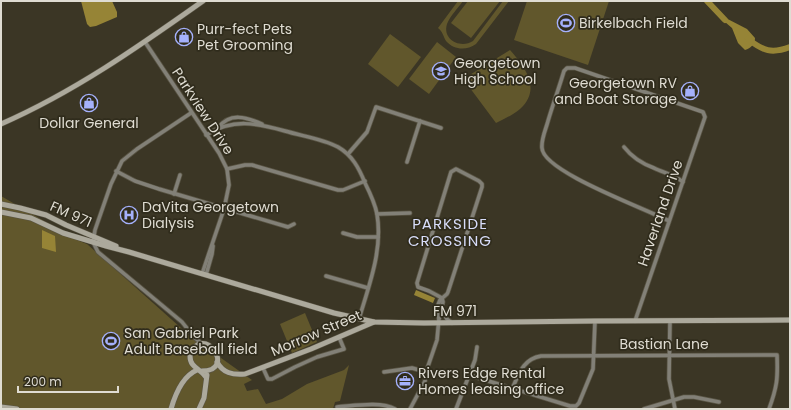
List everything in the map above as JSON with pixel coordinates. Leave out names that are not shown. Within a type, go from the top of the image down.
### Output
[{"type":"main road","points":[[1,124],[71,89],[144,42],[203,1]]},
{"type":"main road","name":"FM 971","points":[[1,204],[46,215],[93,240]]},
{"type":"main road","points":[[7,213],[9,206]]},
{"type":"main road","name":"FM 971","points":[[1,212],[31,218],[63,233],[93,240],[204,274],[374,322],[438,320],[453,323],[790,320]]},
{"type":"main road","name":"Morrow Street","points":[[211,369],[222,369],[235,375],[244,374],[263,368],[374,322]]},
{"type":"main road","points":[[171,408],[180,388],[191,373],[192,365],[190,356],[195,347],[202,344],[212,347],[216,351],[217,362],[222,369]]},
{"type":"main road","points":[[199,409],[206,390],[206,377],[217,362]]},
{"type":"main road","points":[[192,365],[206,377]]},
{"type":"main road","points":[[191,373],[199,370],[211,369]]},
{"type":"main road","points":[[1,407],[17,409]]},
{"type":"street","name":"Parkview Drive","points":[[144,42],[219,153],[227,168],[229,185],[224,208],[213,243],[208,252],[204,274]]},
{"type":"street","name":"Haverland Drive","points":[[635,321],[705,117],[703,112],[575,68],[567,68],[564,71],[543,138],[542,150],[545,156],[554,164],[603,193],[669,221]]},
{"type":"street","points":[[348,154],[368,132],[376,107],[441,128]]},
{"type":"street","points":[[191,113],[122,161],[116,171],[93,240],[98,252],[182,322],[194,337],[202,344]]},
{"type":"street","points":[[218,128],[224,121],[237,116],[250,119],[267,126],[337,147],[348,154],[358,167],[365,181],[377,214],[378,237],[376,257],[359,319]]},
{"type":"street","points":[[407,162],[420,121]]},
{"type":"street","points":[[206,135],[218,128],[242,123],[267,126]]},
{"type":"street","points":[[624,147],[628,152],[641,161],[653,168],[675,176],[682,182]]},
{"type":"street","points":[[227,168],[252,165],[338,190],[343,190],[365,181]]},
{"type":"street","points":[[410,409],[424,384],[426,372],[437,340],[437,309],[440,300],[447,294],[448,292],[482,187],[482,184],[479,181],[456,169],[451,172],[416,283],[420,288],[442,298]]},
{"type":"street","points":[[116,171],[145,185],[174,194],[288,227],[294,224]]},
{"type":"street","points":[[174,194],[180,175]]},
{"type":"street","points":[[377,214],[410,213]]},
{"type":"street","points":[[343,233],[357,237],[378,237]]},
{"type":"street","points":[[326,276],[368,288]]},
{"type":"street","points":[[438,320],[442,311],[442,298]]},
{"type":"street","points":[[442,311],[447,319],[453,323]]},
{"type":"street","points":[[469,375],[570,406],[576,406],[579,403],[593,369],[595,321]]},
{"type":"street","points":[[670,321],[669,379],[675,409]]},
{"type":"street","points":[[194,337],[195,347]]},
{"type":"street","points":[[263,368],[268,380],[272,379],[295,366],[344,349],[339,337]]},
{"type":"street","points":[[456,409],[475,360],[477,347]]},
{"type":"street","name":"Bastian Lane","points":[[512,389],[523,366],[534,357],[541,356],[777,355],[777,386],[769,409]]},
{"type":"street","points":[[384,372],[412,368],[426,372]]},
{"type":"street","points":[[644,409],[673,400],[694,397],[719,402]]},
{"type":"street","points":[[337,407],[382,405],[395,409]]},
{"type":"shaded area","points":[[81,1],[112,1],[117,12],[117,17],[90,27],[87,24]]},
{"type":"shaded area","points":[[458,1],[463,1],[450,18],[446,30],[450,39],[454,42],[463,44],[473,41],[503,1],[509,1],[476,44],[468,48],[456,48],[446,41],[438,28]]},
{"type":"shaded area","points":[[468,1],[500,1],[471,38],[451,23]]},
{"type":"shaded area","points":[[527,1],[609,1],[588,65],[514,40]]},
{"type":"shaded area","points":[[716,13],[747,29],[755,38],[752,46],[745,50],[738,43],[732,28]]},
{"type":"shaded area","points":[[390,34],[421,57],[398,87],[368,64]]},
{"type":"shaded area","points":[[437,42],[456,57],[429,94],[409,79]]},
{"type":"shaded area","points":[[510,50],[526,71],[529,78],[530,94],[527,101],[520,109],[496,123],[467,84],[468,76]]},
{"type":"shaded area","points":[[1,196],[77,240],[87,244],[190,336],[252,380],[244,384],[247,391],[258,389],[266,404],[282,399],[307,384],[344,370],[349,365],[340,401],[335,402],[333,409],[1,409]]},
{"type":"shaded area","points":[[42,230],[55,236],[56,252],[42,248]]},
{"type":"shaded area","points":[[416,290],[435,298],[433,303],[414,295]]},
{"type":"shaded area","points":[[305,313],[317,342],[292,353],[280,324]]},
{"type":"waterway","points":[[707,1],[725,20]]},
{"type":"waterway","points":[[748,39],[763,49],[773,51],[790,47]]},
{"type":"place","name":"Birkelbach Field","points":[[566,23]]},
{"type":"place","name":"Purr-fect Pets Pet Grooming","points":[[184,37]]},
{"type":"place","name":"Georgetown High School","points":[[441,71]]},
{"type":"place","name":"Georgetown RV and Boat Storage","points":[[690,91]]},
{"type":"place","name":"Dollar General","points":[[89,103]]},
{"type":"place","name":"DaVita Georgetown Dialysis","points":[[129,215]]},
{"type":"place","name":"San Gabriel Park Adult Baseball field","points":[[111,341]]},
{"type":"place","name":"Rivers Edge Rental Homes leasing office","points":[[405,381]]},
{"type":"district","name":"PARKSIDE CROSSING","points":[[450,232]]}]
